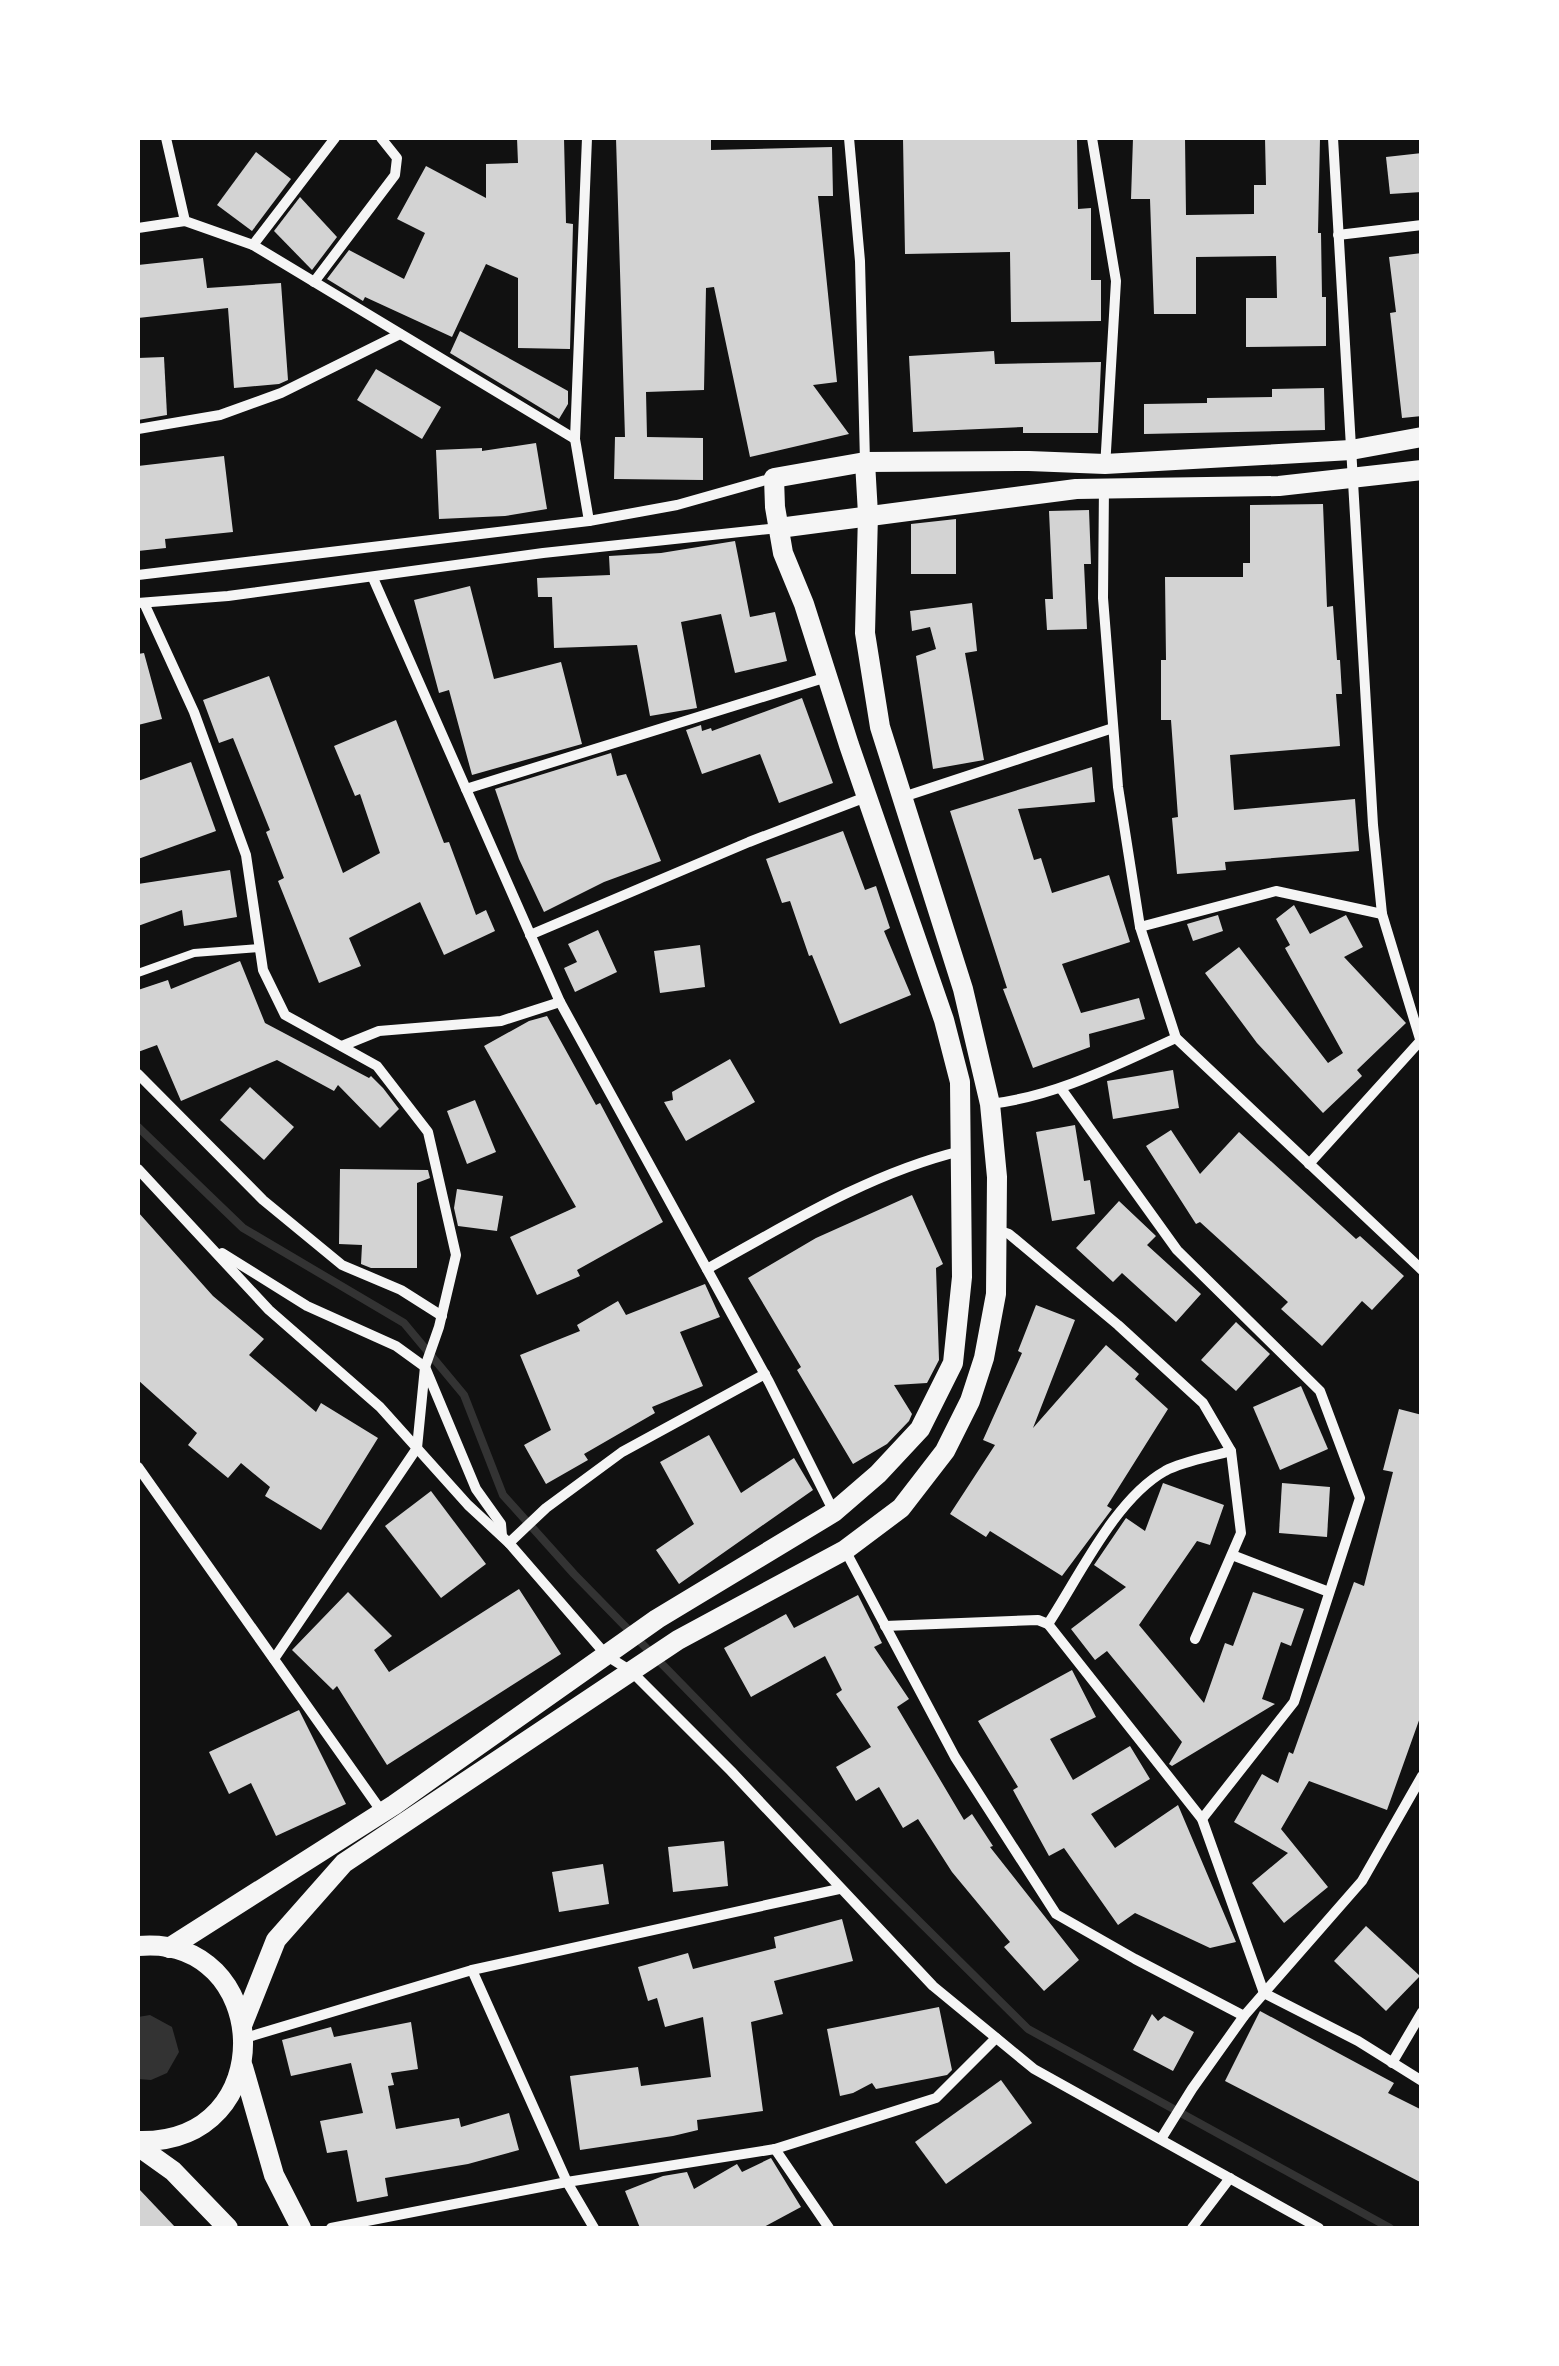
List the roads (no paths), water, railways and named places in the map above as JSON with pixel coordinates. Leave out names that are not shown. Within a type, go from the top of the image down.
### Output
[{"type":"main road","points":[[169,1948],[382,1812],[656,1619],[834,1512],[878,1474],[920,1429],[953,1363],[962,1277],[960,1082],[944,1020],[783,552],[774,478],[865,462],[1029,460],[1104,464],[1351,450],[1422,437]]},
{"type":"main road","points":[[138,2143],[159,2142],[188,2133],[212,2117],[231,2094],[242,2067],[244,2030],[276,1940],[344,1863],[678,1640],[845,1550],[901,1508],[945,1451],[970,1401],[984,1358],[996,1294],[997,1177],[990,1104],[963,989],[880,727],[865,633],[865,462]]},
{"type":"main road","points":[[779,528],[1076,489],[1279,486],[1422,470]]},
{"type":"main road","points":[[138,1946],[169,1948],[193,1956],[214,1971],[230,1990],[244,2030]]},
{"type":"main road","points":[[242,2067],[274,2174],[300,2228]]},
{"type":"main road","points":[[138,2143],[173,2171],[228,2228]]},
{"type":"street","points":[[166,138],[184,221]]},
{"type":"street","points":[[253,246],[335,138]]},
{"type":"street","points":[[314,282],[395,174],[397,158],[381,138]]},
{"type":"street","points":[[587,138],[575,439],[588,521]]},
{"type":"street","points":[[849,138],[860,261],[865,462]]},
{"type":"street","points":[[1092,138],[1116,280],[1104,464],[1103,598],[1118,787],[1140,927],[1176,1038],[1422,1270]]},
{"type":"street","points":[[1309,1164],[1421,1039],[1382,914],[1373,826],[1333,138]]},
{"type":"street","points":[[138,228],[184,221],[253,246],[575,439]]},
{"type":"street","points":[[1338,235],[1422,225]]},
{"type":"street","points":[[138,429],[220,415],[282,393],[400,334]]},
{"type":"street","points":[[138,575],[588,521],[677,506],[774,478]]},
{"type":"street","points":[[274,1659],[417,1448],[426,1364],[441,1322],[456,1255],[428,1132],[377,1066],[285,1014],[263,970],[246,856],[194,712],[141,603],[779,528]]},
{"type":"street","points":[[373,578],[560,1002],[765,1374],[834,1512]]},
{"type":"street","points":[[466,789],[828,677]]},
{"type":"street","points":[[902,797],[1113,728]]},
{"type":"street","points":[[530,935],[866,797]]},
{"type":"street","points":[[1140,927],[1276,891],[1382,914]]},
{"type":"street","points":[[342,1046],[379,1031],[501,1020],[560,1002]]},
{"type":"street","points":[[990,1104],[1062,1090],[1176,1038]]},
{"type":"street","points":[[138,1074],[264,1200],[342,1265],[400,1290],[441,1322]]},
{"type":"street","points":[[1062,1090],[1177,1250],[1320,1390],[1360,1498],[1294,1702],[1202,1819]]},
{"type":"street","points":[[707,1269],[838,1199],[920,1161],[962,1151]]},
{"type":"street","points":[[139,1173],[269,1310],[380,1407],[468,1506],[508,1540],[607,1656],[638,1667],[839,1889],[933,1986],[1034,2069],[1320,2228]]},
{"type":"street","points":[[996,1230],[1009,1234],[1118,1325],[1203,1403],[1232,1451],[1242,1533],[1195,1639]]},
{"type":"street","points":[[208,1245],[308,1306],[426,1364],[476,1489],[508,1540]]},
{"type":"street","points":[[508,1540],[622,1452],[765,1374]]},
{"type":"street","points":[[1048,1624],[1118,1514],[1146,1482],[1170,1468],[1232,1451]]},
{"type":"street","points":[[138,1466],[382,1812]]},
{"type":"street","points":[[845,1550],[956,1757],[1056,1914],[1134,1960],[1244,2016]]},
{"type":"street","points":[[1232,1555],[1330,1592]]},
{"type":"street","points":[[886,1626],[1038,1620],[1048,1624],[1202,1819],[1264,1994],[1422,2081]]},
{"type":"street","points":[[1160,2139],[1244,2016],[1362,1881],[1422,1776]]},
{"type":"street","points":[[244,2030],[472,1970],[839,1889]]},
{"type":"street","points":[[472,1970],[567,2182],[594,2228]]},
{"type":"street","points":[[1392,2062],[1422,2012]]},
{"type":"street","points":[[331,2228],[567,2182],[775,2149],[936,2098],[996,2038]]},
{"type":"street","points":[[775,2149],[830,2228]]},
{"type":"street","points":[[1192,2228],[1230,2178]]},
{"type":"lane","points":[[138,973],[194,953],[260,948]]},
{"type":"waterway","points":[[138,1127],[243,1228],[404,1323],[464,1395],[503,1495],[574,1574],[744,1748],[1028,2029],[1390,2228]]}]
